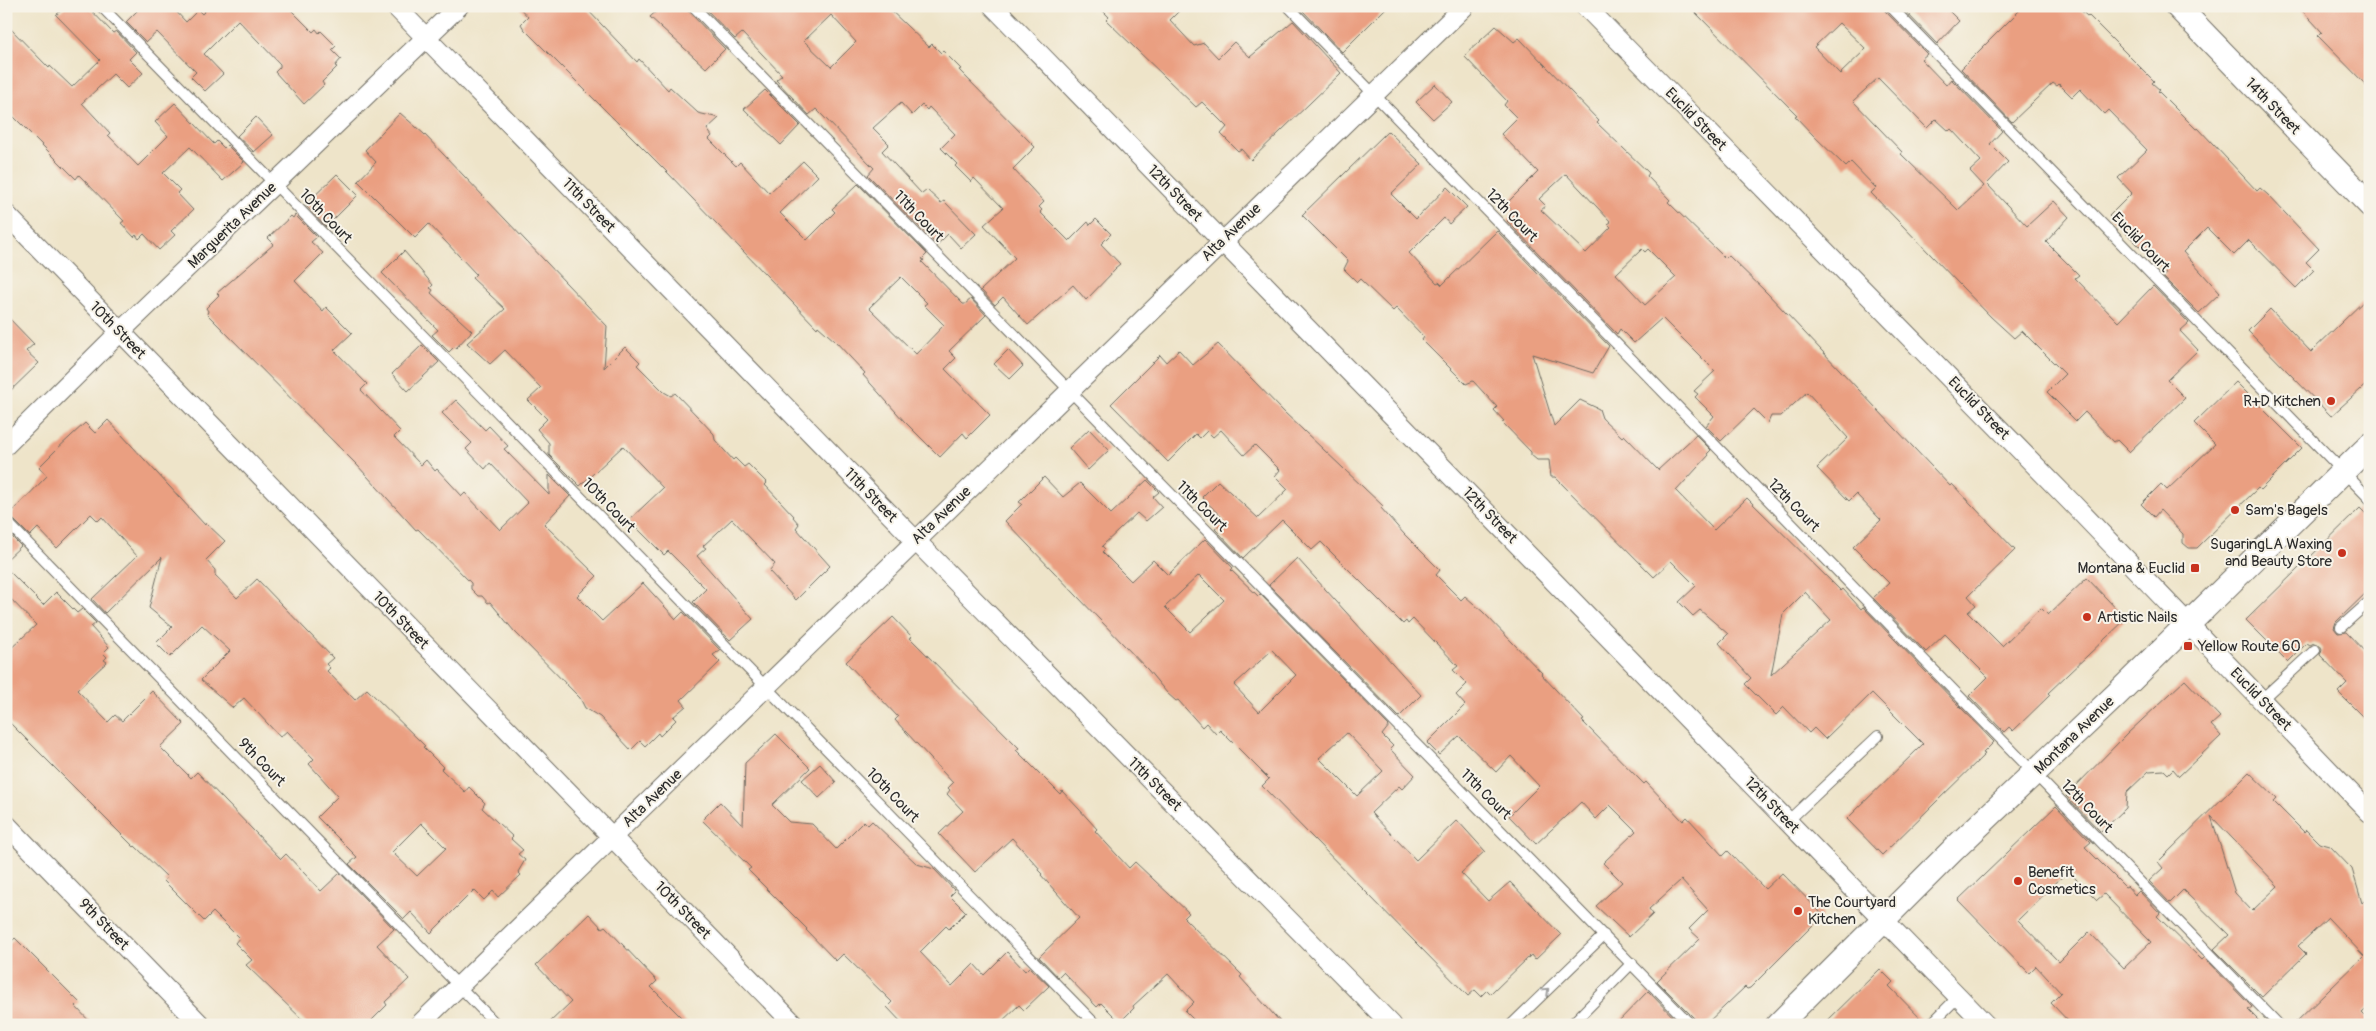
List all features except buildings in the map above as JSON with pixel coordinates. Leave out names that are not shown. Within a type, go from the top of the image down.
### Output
[{"type":"street","name":"11th Street","points":[[395,6],[915,540],[1392,1025]]},
{"type":"street","name":"Marguerita Avenue","points":[[6,445],[120,332],[459,6]]},
{"type":"street","name":"12th Street","points":[[993,6],[1986,1025]]},
{"type":"street","name":"Alta Avenue","points":[[419,1025],[1464,6]]},
{"type":"street","name":"Euclid Street","points":[[1585,6],[2188,623],[2370,813]]},
{"type":"street","name":"14th Street","points":[[2177,6],[2368,199]]},
{"type":"street","name":"10th Street","points":[[6,214],[796,1025]]},
{"type":"street","name":"Montana Avenue","points":[[1778,1025],[1883,920],[2370,445]]},
{"type":"street","name":"9th Street","points":[[6,824],[201,1025]]},
{"type":"lane","name":"10th Court","points":[[101,6],[1096,1025]]},
{"type":"lane","name":"11th Court","points":[[693,6],[1691,1025]]},
{"type":"lane","name":"12th Court","points":[[1288,6],[2279,1025]]},
{"type":"lane","name":"Euclid Court","points":[[1890,6],[2370,499]]},
{"type":"lane","name":"9th Court","points":[[6,521],[497,1025]]},
{"type":"lane","points":[[2341,627],[2370,600]]},
{"type":"lane","points":[[2261,700],[2315,650]]},
{"type":"lane","points":[[1788,821],[1878,736]]},
{"type":"lane","points":[[1511,1025],[1604,935]]},
{"type":"lane","points":[[1571,1025],[1632,963]]},
{"type":"lane","points":[[1930,1025],[1958,997]]},
{"type":"place","name":"R+D Kitchen","points":[[2331,401]]},
{"type":"place","name":"Sam's Bagels","points":[[2235,510]]},
{"type":"place","name":"SugaringLA Waxing and Beauty Store","points":[[2342,553]]},
{"type":"place","name":"Montana & Euclid","points":[[2195,568]]},
{"type":"place","name":"Artistic Nails","points":[[2087,617]]},
{"type":"place","name":"Yellow Route 60","points":[[2188,646]]},
{"type":"place","name":"Benefit Cosmetics","points":[[2018,881]]},
{"type":"place","name":"The Courtyard Kitchen","points":[[1798,911]]}]
